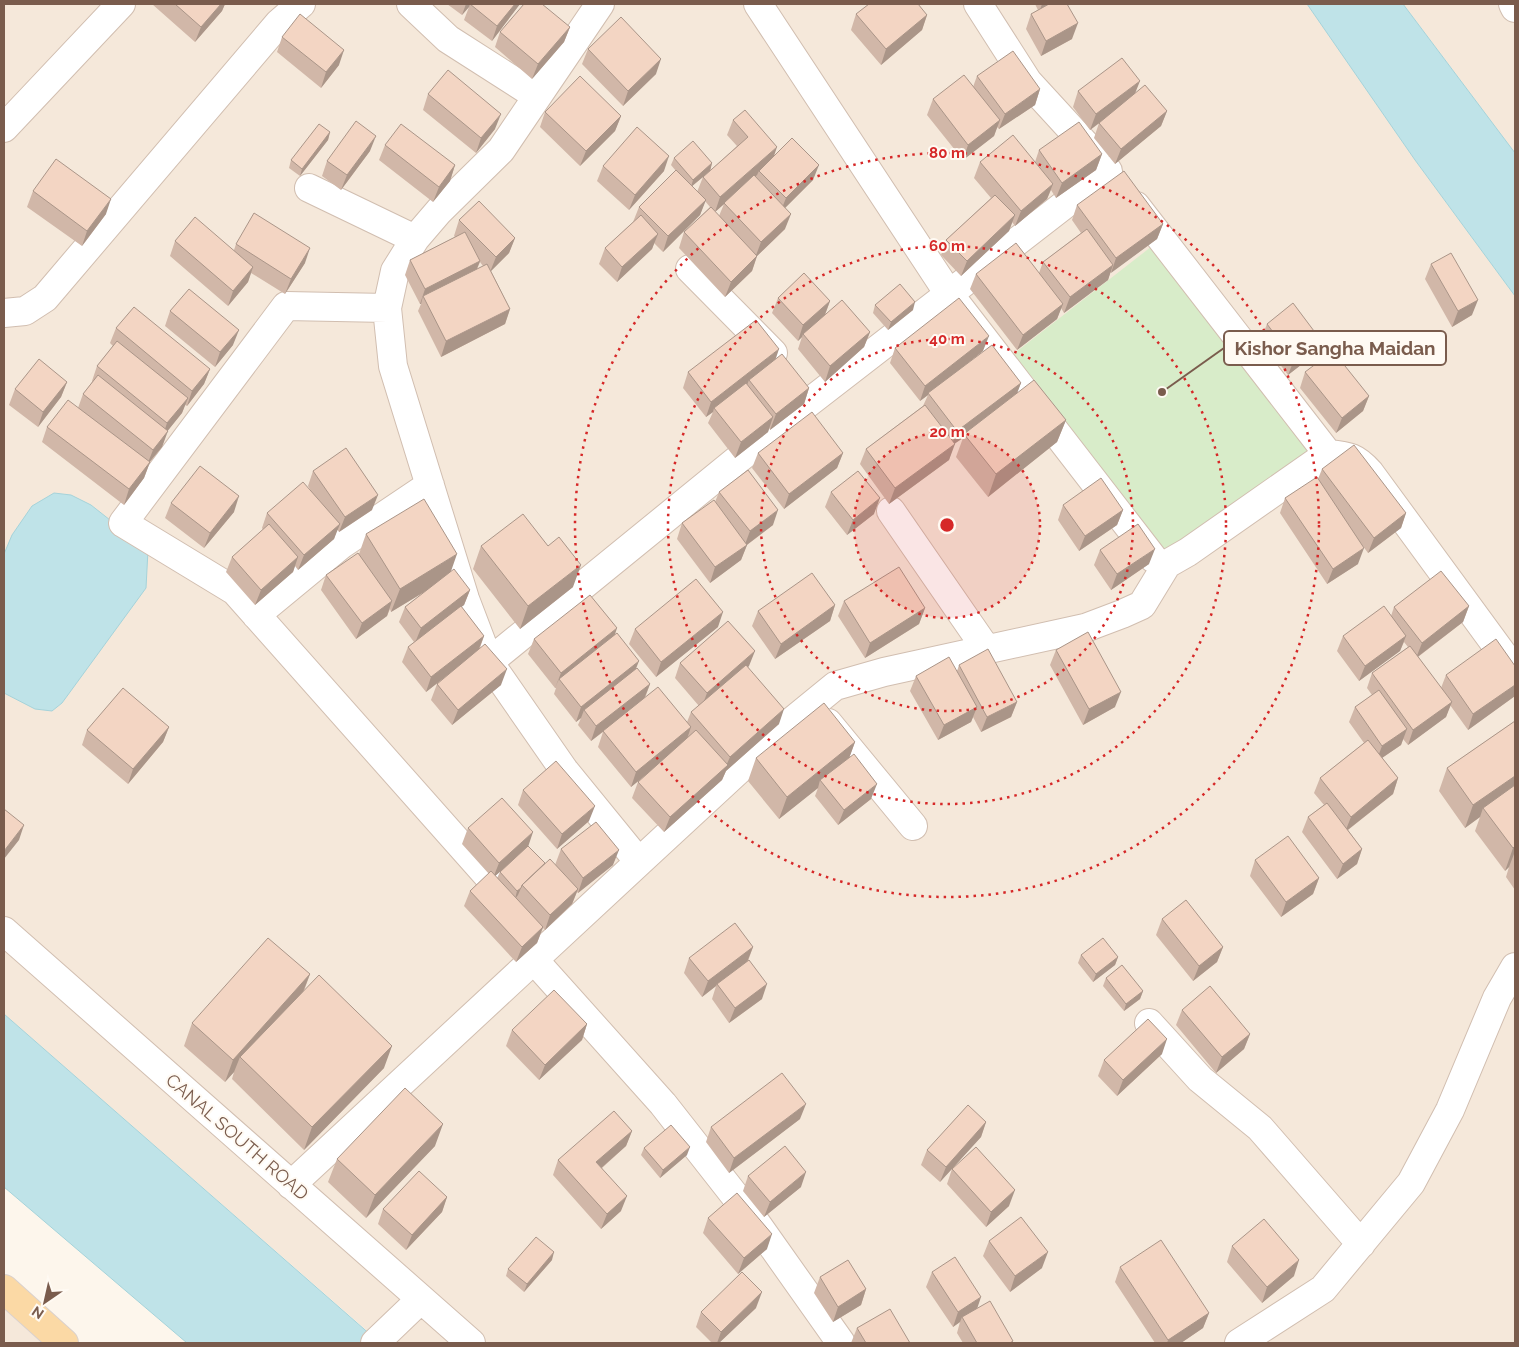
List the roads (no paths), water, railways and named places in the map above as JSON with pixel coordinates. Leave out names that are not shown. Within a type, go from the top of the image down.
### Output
[{"type":"main road","points":[[4,1289],[64,1343]]},
{"type":"street","points":[[4,128],[120,4]]},
{"type":"street","points":[[4,313],[25,311],[45,298],[279,24],[301,4]]},
{"type":"street","points":[[411,4],[448,39],[537,96]]},
{"type":"street","points":[[600,4],[501,150],[439,211],[415,239],[395,270],[387,308],[393,366],[465,599],[489,662],[564,770],[639,862]]},
{"type":"street","points":[[758,4],[949,294],[1163,571]]},
{"type":"street","points":[[978,4],[1028,82],[1108,170],[1328,454]]},
{"type":"street","points":[[1513,4],[1515,8]]},
{"type":"street","points":[[489,662],[816,397],[1108,170]]},
{"type":"street","points":[[309,188],[415,239]]},
{"type":"street","points":[[690,269],[816,397]]},
{"type":"street","points":[[387,308],[286,306],[123,523],[235,591],[542,953],[754,1220],[841,1343]]},
{"type":"street","points":[[291,1185],[786,726],[834,686],[884,672],[1085,628],[1142,605],[1167,564],[1188,552],[1328,454],[1352,457],[1366,468],[1515,671]]},
{"type":"street","points":[[256,615],[342,544],[430,485]]},
{"type":"street","points":[[891,511],[987,650]]},
{"type":"street","points":[[812,704],[913,826]]},
{"type":"street","name":"CANAL SOUTH ROAD","points":[[4,931],[470,1343]]},
{"type":"street","points":[[1239,1343],[1323,1290],[1412,1183],[1450,1110],[1497,998],[1515,967]]},
{"type":"street","points":[[1149,1023],[1200,1079],[1260,1128],[1361,1244]]},
{"type":"street","points":[[375,1343],[421,1299]]},
{"type":"water","points":[[1307,4],[1403,4],[1515,153],[1515,296],[1415,160]]},
{"type":"water","points":[[54,493],[71,495],[91,505],[148,550],[146,588],[62,703],[52,711],[35,709],[4,693],[4,554],[12,535],[32,506]]},
{"type":"water","points":[[4,1014],[380,1343],[187,1343],[4,1187]]},
{"type":"place","name":"Kishor Sangha Maidan","points":[[1162,392]]}]
